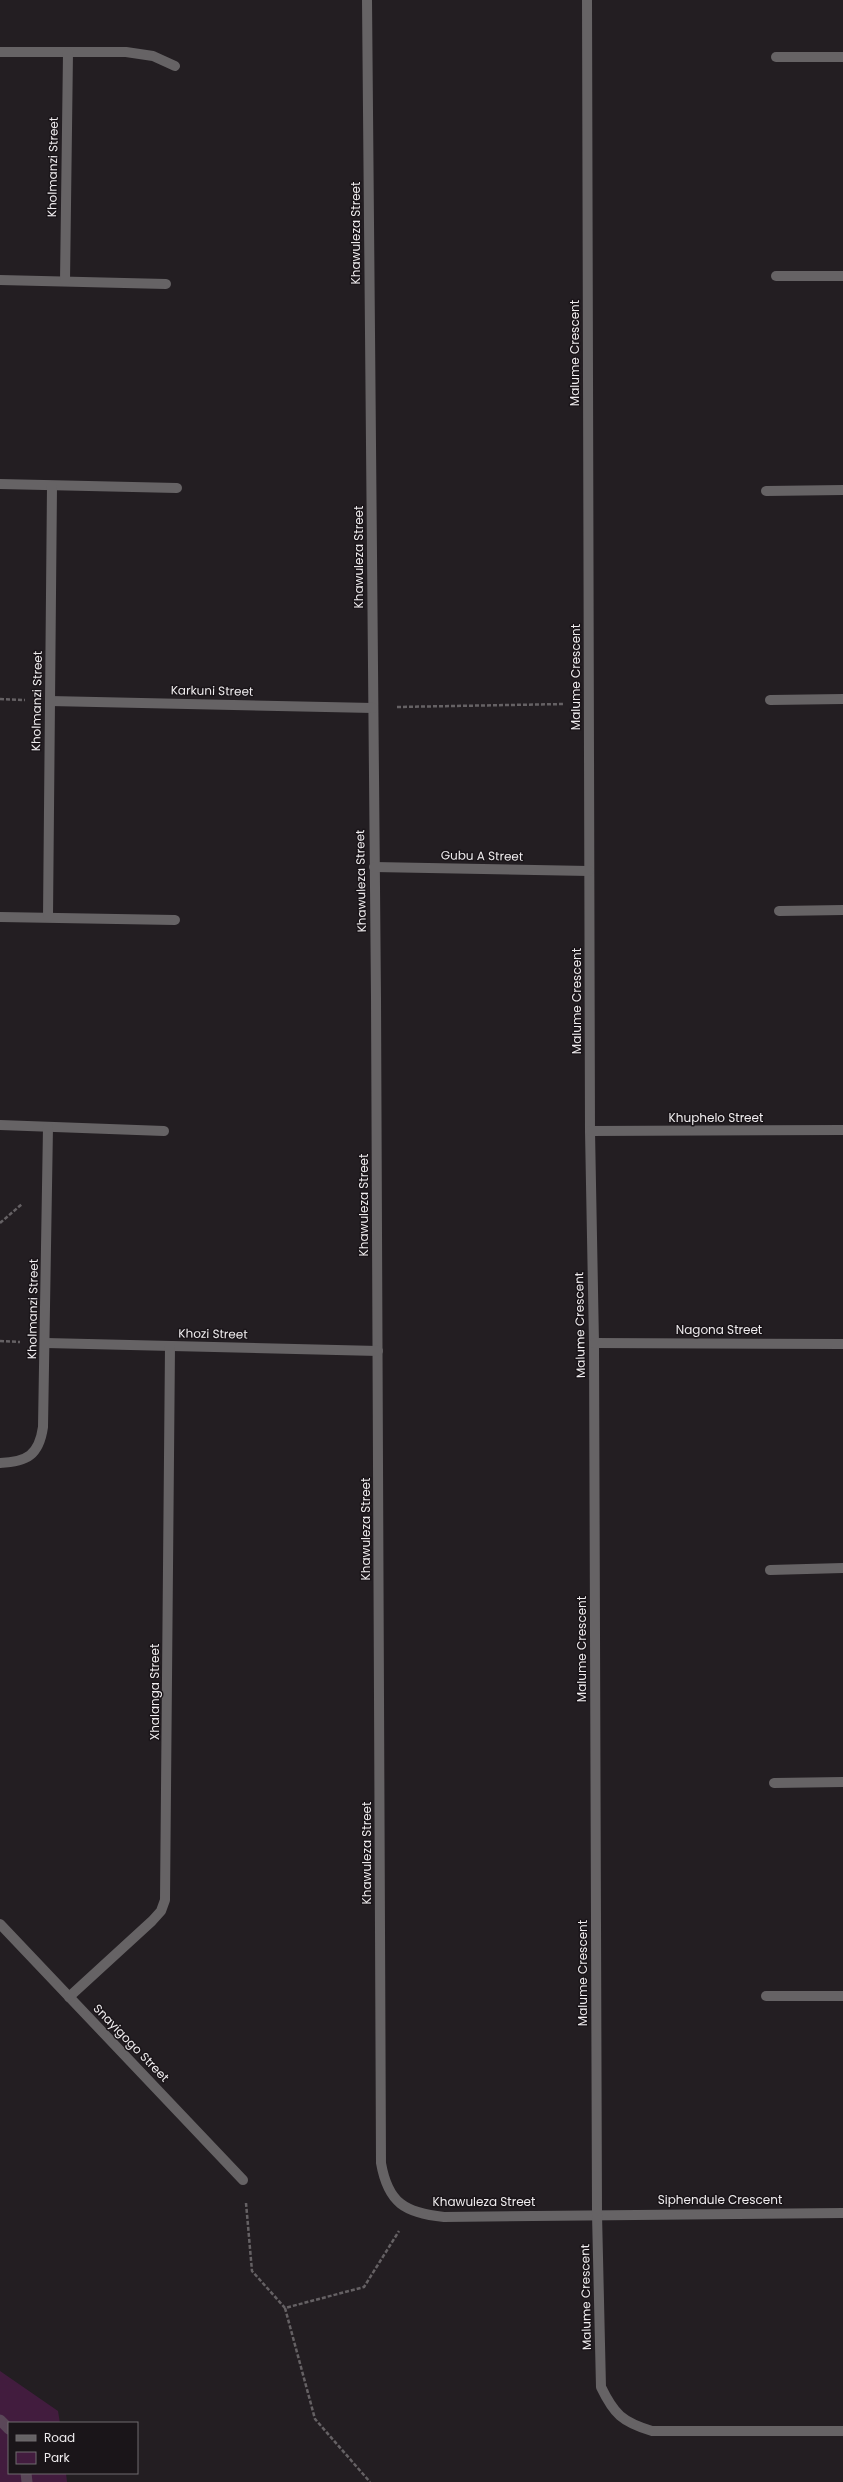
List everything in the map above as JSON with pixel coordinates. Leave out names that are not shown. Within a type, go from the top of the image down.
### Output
[{"type":"street","name":"Khawuleza Street","points":[[367,0],[378,1351],[381,2163],[384,2181],[391,2195],[401,2205],[412,2211],[444,2217],[597,2214]]},
{"type":"street","name":"Malume Crescent","points":[[587,0],[590,1131],[594,1343],[597,2214],[601,2387],[612,2410],[622,2419],[633,2425],[652,2431],[843,2431]]},
{"type":"street","points":[[0,52],[141,54],[153,56],[174,66]]},
{"type":"street","name":"Kholmanzi Street","points":[[65,281],[68,52]]},
{"type":"street","points":[[776,57],[843,56]]},
{"type":"street","points":[[776,276],[843,276]]},
{"type":"street","points":[[0,280],[166,284]]},
{"type":"street","points":[[0,484],[177,488]]},
{"type":"street","name":"Kholmanzi Street","points":[[48,918],[52,486]]},
{"type":"street","points":[[766,491],[843,490]]},
{"type":"street","points":[[770,700],[843,699]]},
{"type":"street","name":"Karkuni Street","points":[[50,701],[373,708]]},
{"type":"street","name":"Gubu A Street","points":[[374,867],[589,871]]},
{"type":"street","points":[[779,911],[843,910]]},
{"type":"street","points":[[0,917],[174,920]]},
{"type":"street","points":[[0,1125],[164,1131]]},
{"type":"street","name":"Kholmanzi Street","points":[[0,1463],[24,1460],[38,1448],[43,1427],[46,1343],[48,1127]]},
{"type":"street","name":"Khuphelo Street","points":[[590,1131],[843,1130]]},
{"type":"street","name":"Khozi Street","points":[[46,1343],[378,1351]]},
{"type":"street","name":"Nagona Street","points":[[594,1343],[843,1344]]},
{"type":"street","name":"Xhalanga Street","points":[[69,1997],[152,1921],[161,1911],[165,1900],[170,1346]]},
{"type":"street","points":[[770,1570],[843,1568]]},
{"type":"street","points":[[774,1783],[843,1782]]},
{"type":"street","name":"Snayigogo Street","points":[[0,1924],[243,2180]]},
{"type":"street","points":[[766,1996],[843,1996]]},
{"type":"street","name":"Siphendule Crescent","points":[[597,2214],[843,2213]]},
{"type":"path","points":[[373,708],[589,704]]},
{"type":"path","points":[[243,2180],[252,2270],[286,2308],[315,2419],[370,2482]]},
{"type":"path","points":[[286,2308],[364,2287],[412,2211]]},
{"type":"green space","points":[[0,2371],[58,2411],[60,2422],[8,2422],[8,2474],[66,2474],[67,2482],[0,2482]]},
{"type":"waterway","points":[[0,2420],[8,2428]]},
{"type":"waterway","points":[[26,2474],[27,2482]]}]
